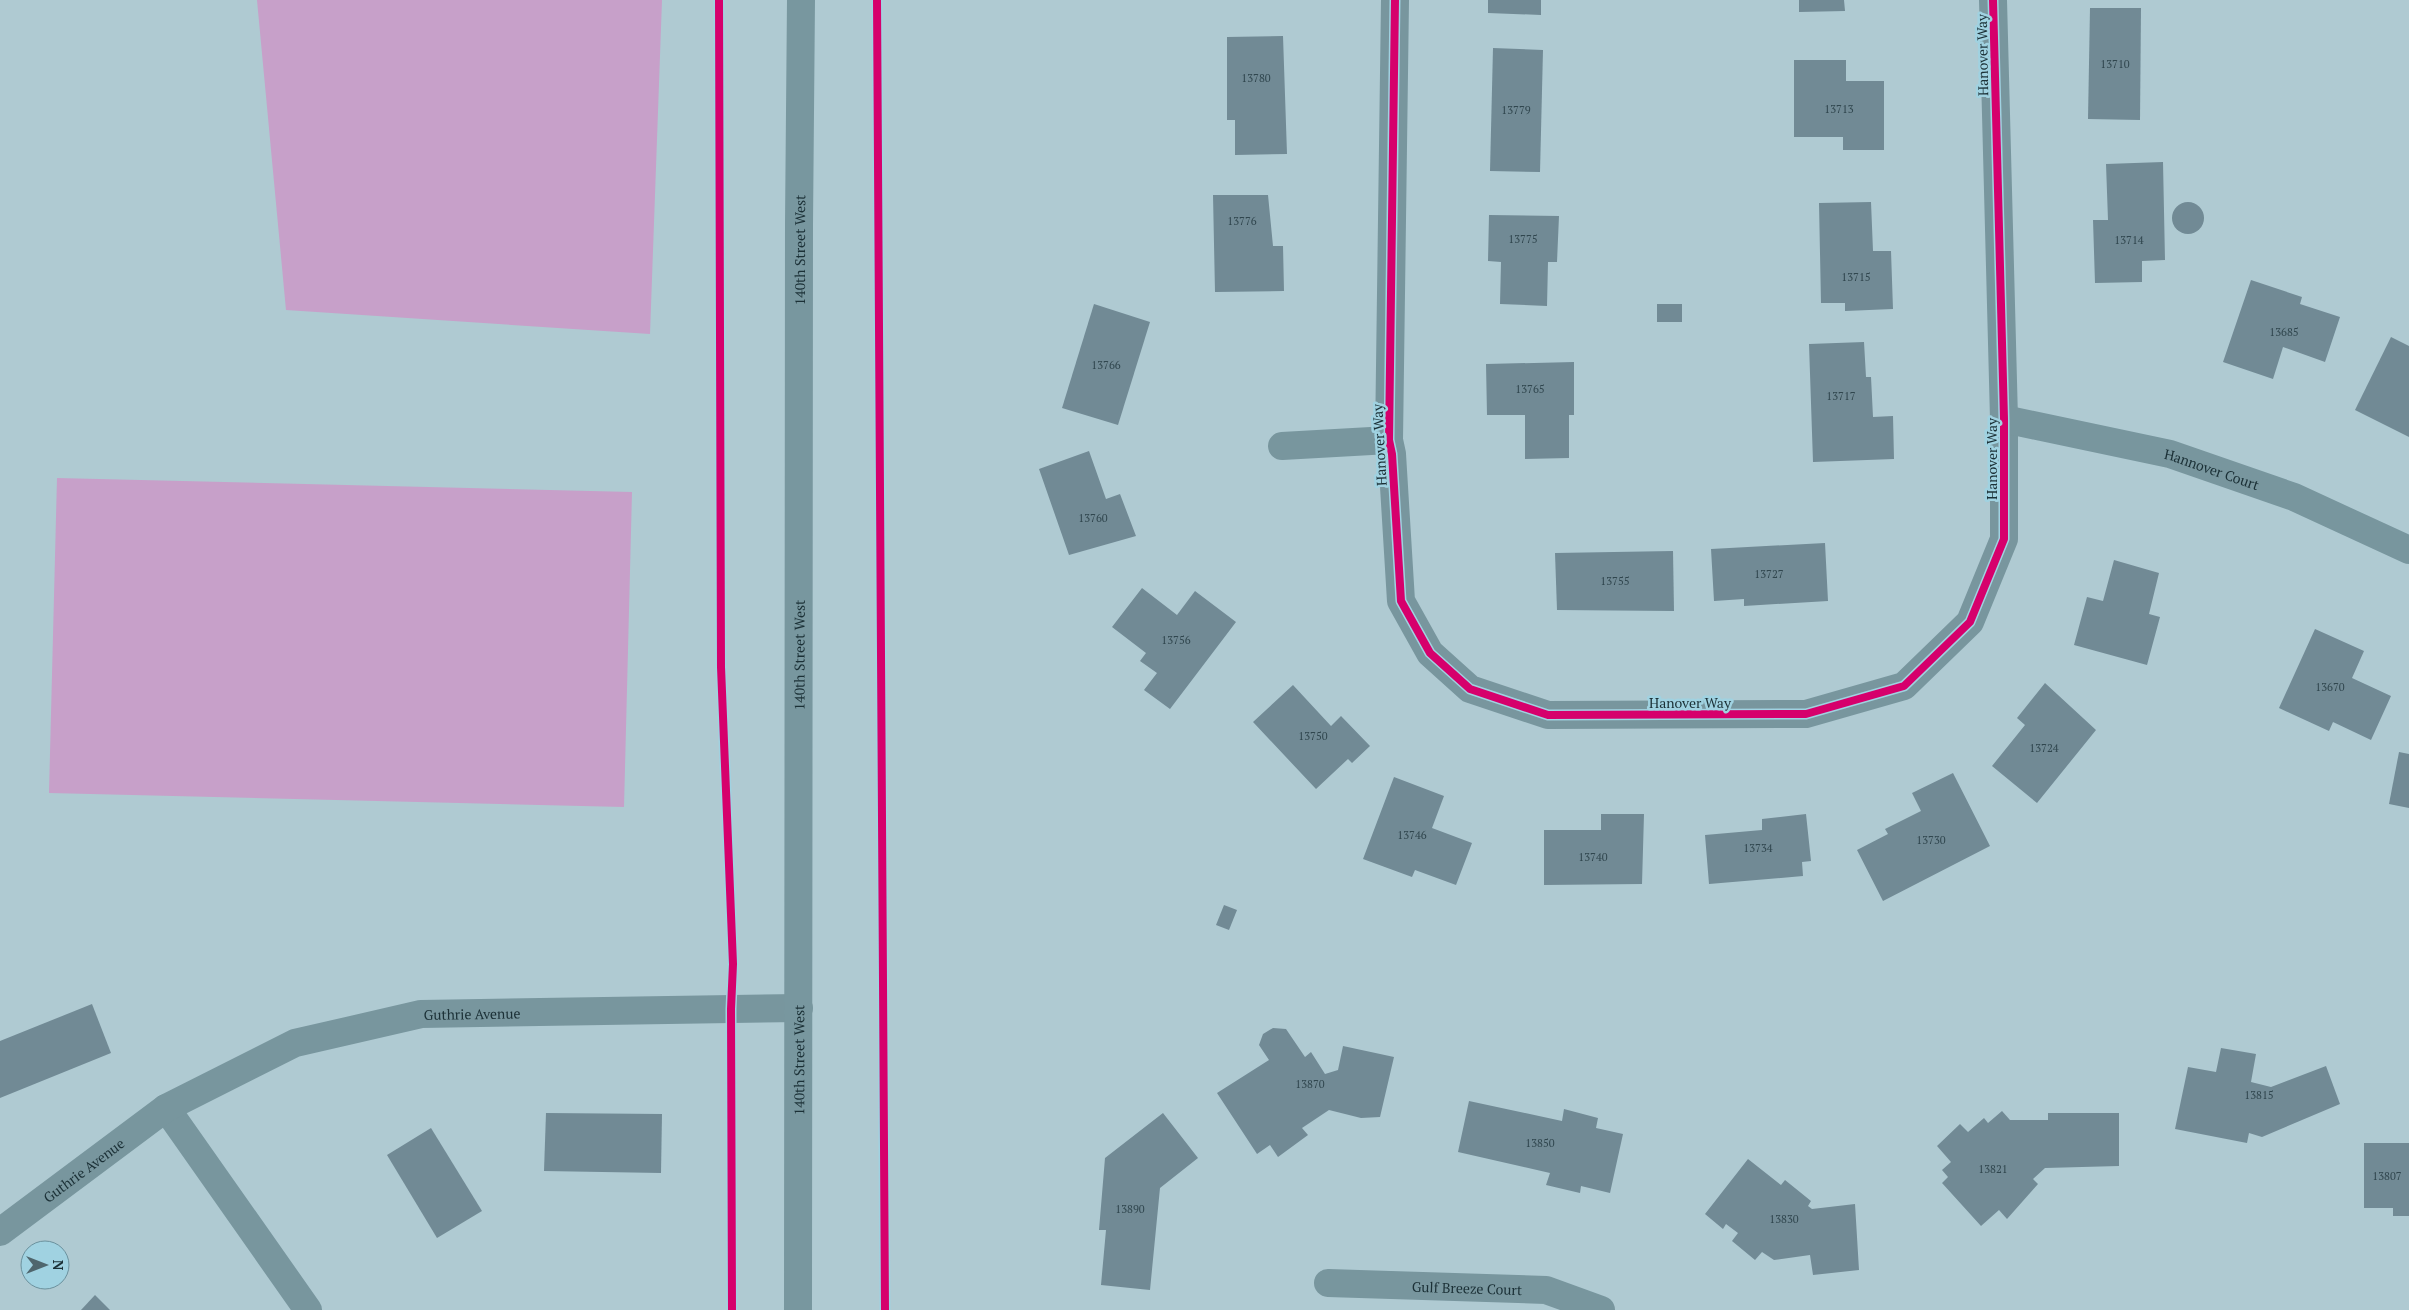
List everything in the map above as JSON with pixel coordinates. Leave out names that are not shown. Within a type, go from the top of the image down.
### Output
[{"type":"street","name":"140th Street West","points":[[798,1310],[798,224],[801,0]]},
{"type":"street","name":"Hanover Way","points":[[1395,0],[1389,440],[1392,454],[1401,601],[1430,653],[1470,689],[1548,715],[1806,714],[1904,686],[1970,622],[2004,539],[2004,419],[1993,0]]},
{"type":"street","name":"Hannover Court","points":[[2004,419],[2170,454],[2294,497],[2409,550]]},
{"type":"street","name":"Hanover Way","points":[[1282,446],[1389,440]]},
{"type":"street","name":"Guthrie Avenue","points":[[0,1232],[166,1108],[295,1043],[421,1014],[798,1008]]},
{"type":"street","points":[[166,1108],[308,1310]]},
{"type":"street","name":"Gulf Breeze Court","points":[[1328,1283],[1546,1290],[1601,1310]]},
{"type":"shaded area","points":[[257,0],[662,0],[650,334],[286,310]]},
{"type":"shaded area","points":[[57,478],[632,492],[624,807],[49,793]]},
{"type":"building","points":[[1488,0],[1541,0],[1541,15],[1488,13]]},
{"type":"building","points":[[1799,0],[1844,0],[1845,11],[1799,12]]},
{"type":"building","points":[[2090,8],[2141,8],[2140,120],[2088,119]]},
{"type":"building","points":[[1283,36],[1287,154],[1235,155],[1235,120],[1227,120],[1227,37]]},
{"type":"building","points":[[1493,48],[1543,50],[1540,172],[1490,171]]},
{"type":"building","points":[[1794,60],[1846,60],[1846,81],[1884,81],[1884,150],[1843,150],[1843,137],[1794,137]]},
{"type":"building","points":[[2163,162],[2165,260],[2142,261],[2142,282],[2095,283],[2093,220],[2108,220],[2106,164]]},
{"type":"building","points":[[1213,195],[1268,195],[1273,246],[1283,246],[1284,291],[1215,292]]},
{"type":"building","points":[[1871,202],[1873,251],[1891,251],[1893,309],[1845,311],[1845,303],[1821,303],[1819,203]]},
{"type":"building","points":[[2188,202],[2194,203],[2199,207],[2203,212],[2203,224],[2199,229],[2194,233],[2188,234],[2182,233],[2177,229],[2173,224],[2172,218],[2173,212],[2177,207],[2182,203]]},
{"type":"building","points":[[1489,215],[1559,216],[1557,262],[1548,262],[1547,306],[1500,304],[1501,262],[1488,261]]},
{"type":"building","points":[[2251,280],[2302,297],[2300,304],[2340,317],[2325,362],[2283,347],[2273,379],[2223,362]]},
{"type":"building","points":[[1094,304],[1150,322],[1118,425],[1062,408]]},
{"type":"building","points":[[1657,304],[1682,304],[1682,322],[1657,322]]},
{"type":"building","points":[[2391,337],[2409,346],[2409,437],[2355,410]]},
{"type":"building","points":[[1864,342],[1866,377],[1871,377],[1873,417],[1893,416],[1894,459],[1813,462],[1809,344]]},
{"type":"building","points":[[1574,362],[1574,415],[1569,415],[1569,458],[1525,459],[1525,415],[1487,415],[1486,364]]},
{"type":"building","points":[[1089,451],[1106,499],[1120,494],[1136,536],[1069,555],[1039,469]]},
{"type":"building","points":[[1825,543],[1828,601],[1744,606],[1744,599],[1714,601],[1711,549]]},
{"type":"building","points":[[1673,551],[1674,611],[1557,610],[1555,553]]},
{"type":"building","points":[[2114,560],[2159,573],[2149,614],[2160,617],[2147,665],[2074,645],[2087,597],[2103,601]]},
{"type":"building","points":[[1142,588],[1177,615],[1195,591],[1236,622],[1170,709],[1144,690],[1157,673],[1140,661],[1146,653],[1112,627]]},
{"type":"building","points":[[2315,629],[2364,651],[2352,678],[2391,696],[2371,740],[2333,722],[2329,731],[2279,708]]},
{"type":"building","points":[[2045,683],[2096,730],[2037,803],[1992,766],[2025,725],[2017,718]]},
{"type":"building","points":[[1293,685],[1331,726],[1341,716],[1370,746],[1352,763],[1348,759],[1316,789],[1253,722]]},
{"type":"building","points":[[2399,752],[2409,754],[2409,808],[2389,804]]},
{"type":"building","points":[[1953,773],[1990,846],[1883,901],[1857,850],[1888,834],[1885,829],[1921,811],[1912,793]]},
{"type":"building","points":[[1394,777],[1444,796],[1432,828],[1472,843],[1456,885],[1415,870],[1412,877],[1363,859]]},
{"type":"building","points":[[1601,814],[1644,814],[1642,884],[1544,885],[1544,830],[1601,830]]},
{"type":"building","points":[[1806,814],[1811,861],[1802,862],[1803,876],[1709,884],[1705,835],[1762,830],[1762,819]]},
{"type":"building","points":[[1224,905],[1237,910],[1229,930],[1216,925]]},
{"type":"building","points":[[92,1004],[111,1053],[0,1098],[0,1041]]},
{"type":"building","points":[[1273,1028],[1286,1029],[1305,1057],[1311,1052],[1325,1074],[1338,1070],[1343,1046],[1394,1057],[1380,1117],[1361,1118],[1329,1110],[1302,1128],[1308,1135],[1278,1157],[1270,1145],[1257,1154],[1217,1093],[1269,1060],[1259,1045],[1263,1034]]},
{"type":"building","points":[[2221,1048],[2256,1054],[2251,1082],[2271,1087],[2326,1066],[2340,1104],[2262,1137],[2249,1133],[2247,1143],[2175,1129],[2188,1067],[2216,1072]]},
{"type":"building","points":[[1469,1101],[1562,1121],[1564,1109],[1598,1118],[1596,1128],[1623,1134],[1610,1193],[1581,1186],[1580,1193],[1546,1185],[1550,1173],[1458,1152]]},
{"type":"building","points":[[2002,1111],[2010,1120],[2048,1120],[2048,1113],[2119,1113],[2119,1166],[2045,1168],[2033,1179],[2038,1184],[2007,1219],[1999,1210],[1981,1226],[1942,1183],[1948,1177],[1942,1170],[1951,1162],[1937,1146],[1960,1124],[1968,1132],[1984,1118],[1988,1123]]},
{"type":"building","points":[[546,1113],[662,1114],[661,1173],[544,1171]]},
{"type":"building","points":[[1163,1113],[1198,1158],[1160,1188],[1150,1290],[1101,1285],[1106,1230],[1099,1230],[1105,1158]]},
{"type":"building","points":[[431,1128],[482,1211],[437,1238],[387,1155]]},
{"type":"building","points":[[2364,1143],[2409,1143],[2409,1216],[2393,1216],[2393,1208],[2364,1208]]},
{"type":"building","points":[[1748,1159],[1781,1185],[1785,1180],[1811,1201],[1808,1206],[1812,1209],[1855,1204],[1859,1270],[1813,1275],[1810,1255],[1774,1260],[1762,1252],[1755,1260],[1732,1241],[1738,1233],[1726,1224],[1723,1229],[1705,1214]]},
{"type":"building","points":[[95,1295],[110,1310],[81,1310]]},
{"type":"cycle path","points":[[719,0],[721,667],[733,964],[731,1009],[732,1310]]},
{"type":"cycle path","points":[[877,0],[885,1310]]},
{"type":"cycle path","points":[[1395,0],[1389,440],[1392,454],[1401,601],[1430,653],[1470,689],[1548,715],[1806,714],[1904,686],[1970,622],[2004,539],[2004,419],[1993,0]]}]
